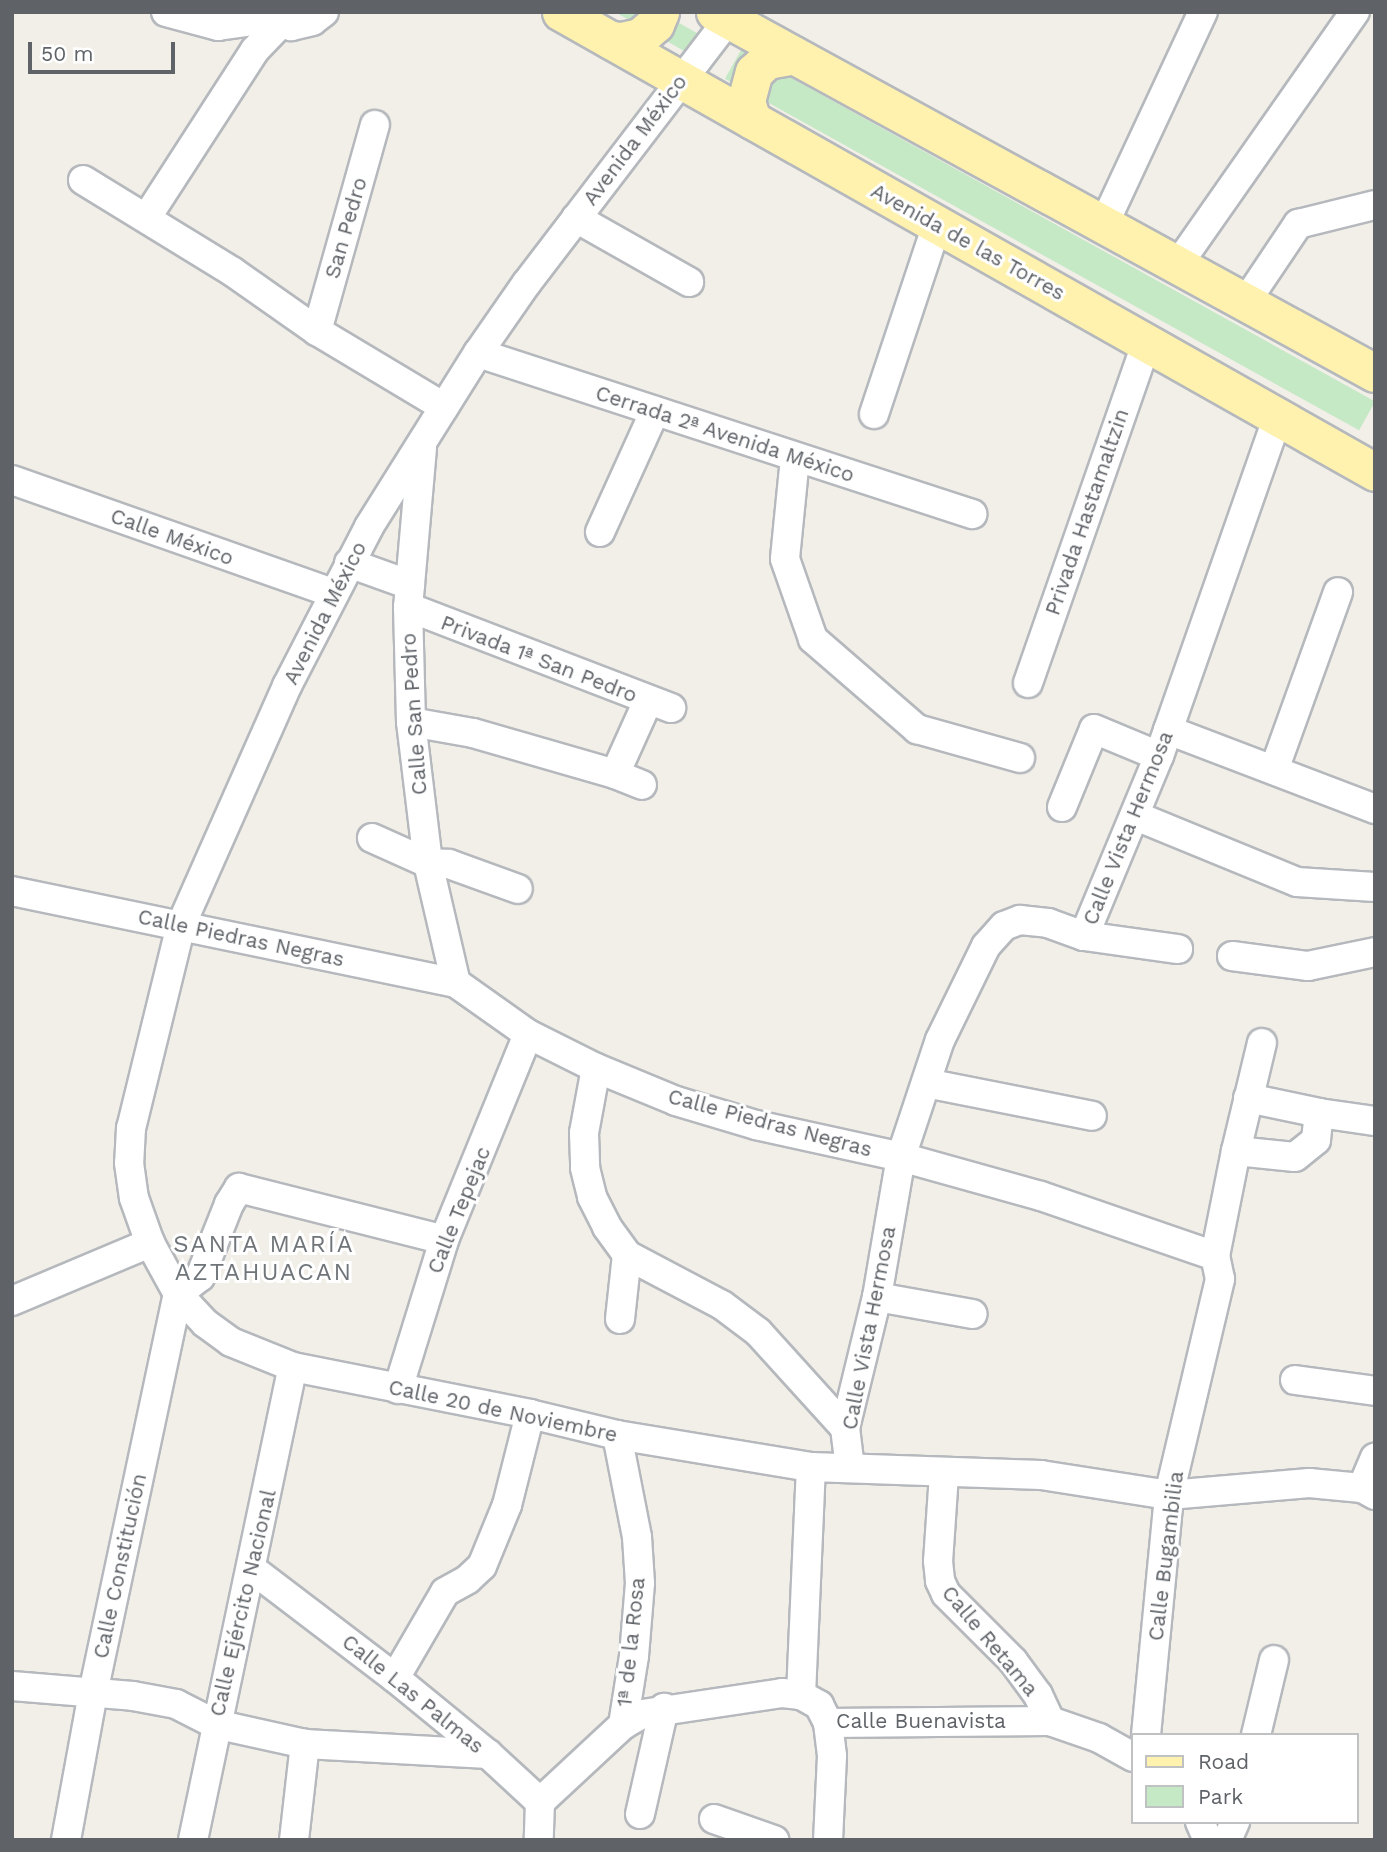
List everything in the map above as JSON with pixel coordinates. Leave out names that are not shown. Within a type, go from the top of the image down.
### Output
[{"type":"main road","name":"Avenida de las Torres","points":[[561,12],[1375,472]]},
{"type":"main road","points":[[611,40],[640,37],[655,24],[660,12]]},
{"type":"main road","points":[[726,15],[794,55],[1247,300],[1375,373]]},
{"type":"main road","points":[[752,120],[746,101],[749,81],[754,72],[767,60],[794,55]]},
{"type":"street","points":[[166,12],[218,26],[269,19],[302,24],[324,12]]},
{"type":"street","points":[[1104,224],[1203,12]]},
{"type":"street","points":[[1179,263],[1355,12]]},
{"type":"street","name":"Avenida México","points":[[178,1294],[150,1243],[134,1198],[129,1163],[131,1128],[181,925],[287,686],[349,562],[478,353],[726,15]]},
{"type":"street","points":[[147,217],[255,50],[269,19]]},
{"type":"street","name":"San Pedro","points":[[317,331],[375,125]]},
{"type":"street","points":[[83,180],[233,272],[317,331],[444,407]]},
{"type":"street","points":[[1247,300],[1298,224],[1375,205]]},
{"type":"street","points":[[576,218],[690,282]]},
{"type":"street","points":[[873,414],[937,225]]},
{"type":"street","name":"Privada Hastamaltzin","points":[[1028,683],[1147,342]]},
{"type":"street","name":"Cerrada 2ª Avenida México","points":[[478,353],[972,514]]},
{"type":"street","points":[[600,532],[655,411]]},
{"type":"street","name":"Calle Vista Hermosa","points":[[850,1468],[845,1428],[877,1297],[901,1157],[940,1040],[986,946],[1004,926],[1020,920],[1048,923],[1084,936],[1136,816],[1278,417]]},
{"type":"street","name":"Calle San Pedro","points":[[422,442],[409,596],[411,722],[428,863],[456,983]]},
{"type":"street","points":[[795,458],[785,559],[813,639],[917,729],[1020,758]]},
{"type":"street","name":"Calle México","points":[[12,480],[332,593]]},
{"type":"street","name":"Privada 1ª San Pedro","points":[[349,562],[409,596],[659,704],[615,774]]},
{"type":"street","points":[[1274,770],[1338,592]]},
{"type":"street","points":[[411,722],[473,733],[615,774],[642,785]]},
{"type":"street","points":[[1062,807],[1094,729],[1274,770],[1375,809]]},
{"type":"street","points":[[1136,816],[1297,882],[1375,887]]},
{"type":"street","points":[[372,838],[428,863],[449,864],[518,889]]},
{"type":"street","name":"Calle Piedras Negras","points":[[12,891],[456,983],[528,1034],[596,1068],[676,1101],[757,1125],[901,1157],[1041,1196],[1215,1256]]},
{"type":"street","points":[[1084,936],[1178,949]]},
{"type":"street","points":[[1232,956],[1308,966],[1375,952]]},
{"type":"street","name":"Calle Tepejac","points":[[398,1389],[444,1240],[528,1034]]},
{"type":"street","name":"Calle Bugambilia","points":[[1146,1733],[1169,1495],[1220,1279],[1215,1256],[1262,1042]]},
{"type":"street","points":[[596,1068],[584,1133],[585,1168],[592,1198],[627,1255],[722,1304],[758,1332],[845,1428]]},
{"type":"street","points":[[926,1083],[1092,1116]]},
{"type":"street","points":[[1248,1098],[1319,1113],[1375,1121]]},
{"type":"street","points":[[1236,1151],[1295,1157],[1316,1140],[1319,1113]]},
{"type":"street","points":[[178,1294],[200,1277],[229,1204],[239,1188],[444,1240]]},
{"type":"street","points":[[12,1301],[150,1243]]},
{"type":"street","points":[[620,1319],[627,1255]]},
{"type":"street","name":"Calle 20 de Noviembre","points":[[178,1294],[205,1323],[231,1342],[293,1367],[530,1413],[617,1435],[811,1467],[944,1474],[1041,1475],[1169,1495],[1309,1483],[1369,1492]]},
{"type":"street","name":"Calle Constitución","points":[[66,1840],[93,1693],[178,1294]]},
{"type":"street","points":[[877,1297],[972,1314]]},
{"type":"street","name":"Calle Ejército Nacional","points":[[193,1840],[215,1724],[252,1569],[293,1367]]},
{"type":"street","points":[[1295,1380],[1375,1391]]},
{"type":"street","points":[[395,1678],[445,1592],[468,1580],[482,1566],[507,1505],[530,1413]]},
{"type":"street","name":"1ª de la Rosa","points":[[617,1435],[637,1537],[640,1583],[634,1656],[623,1725]]},
{"type":"street","points":[[1369,1492],[1375,1458]]},
{"type":"street","points":[[539,1840],[540,1802],[623,1725],[642,1714],[664,1708],[782,1693],[801,1695],[811,1467]]},
{"type":"street","name":"Calle Retama","points":[[944,1474],[938,1561],[940,1581],[946,1594],[1013,1661],[1038,1695],[1050,1721]]},
{"type":"street","name":"Calle Las Palmas","points":[[252,1569],[395,1678],[488,1754],[540,1802]]},
{"type":"street","points":[[1256,1733],[1274,1660]]},
{"type":"street","points":[[12,1686],[133,1696],[176,1704],[215,1724],[305,1744],[488,1754]]},
{"type":"street","name":"Calle Buenavista","points":[[801,1695],[819,1705],[828,1723],[1050,1721],[1099,1738],[1132,1756]]},
{"type":"street","points":[[640,1814],[664,1708]]},
{"type":"street","points":[[828,1723],[831,1756],[828,1840]]},
{"type":"street","points":[[294,1840],[305,1744]]},
{"type":"street","points":[[713,1819],[774,1840]]},
{"type":"street","points":[[1201,1824],[1208,1840]]},
{"type":"street","points":[[1227,1840],[1234,1824]]},
{"type":"green space","points":[[615,12],[659,12],[697,33],[686,52]]},
{"type":"green space","points":[[741,50],[1375,401],[1359,430],[725,79]]},
{"type":"district","name":"SANTA MARÍA AZTAHUACAN","points":[[264,1259]]}]
